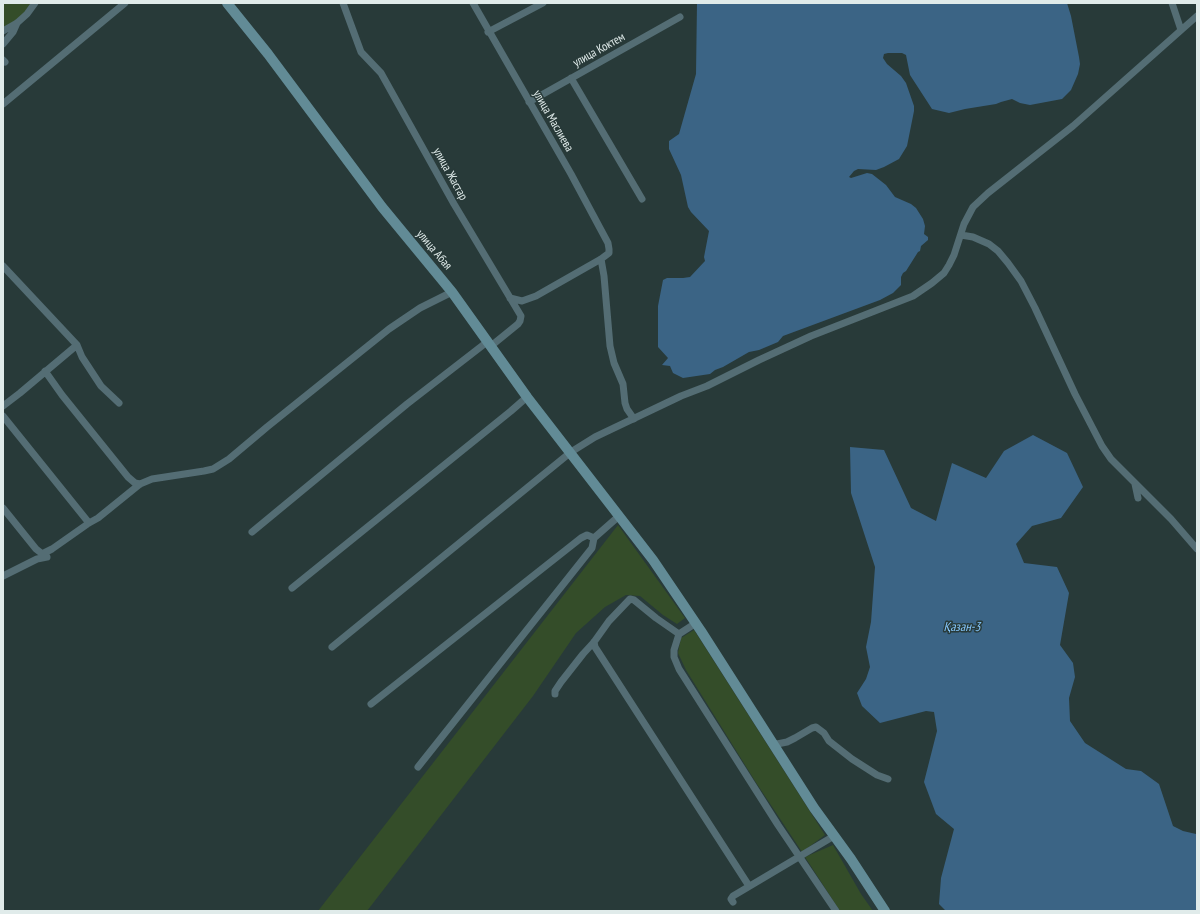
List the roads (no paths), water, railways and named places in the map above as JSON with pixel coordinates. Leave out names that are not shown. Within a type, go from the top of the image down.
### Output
[{"type":"main road","name":"улица Абая","points":[[227,3],[268,54],[382,207],[452,292],[527,397],[653,560],[696,623],[814,808],[885,911]]},
{"type":"street","points":[[3,31],[17,23],[27,14],[35,3]]},
{"type":"street","points":[[3,104],[125,3]]},
{"type":"street","name":"улица Жастар","points":[[252,532],[408,404],[518,324],[521,316],[454,204],[381,73],[361,52],[343,3]]},
{"type":"street","name":"улица Маслиева","points":[[473,3],[488,32],[571,174],[608,243],[609,253],[601,258]]},
{"type":"street","points":[[488,32],[543,3]]},
{"type":"street","points":[[1172,3],[1181,30]]},
{"type":"street","points":[[332,647],[571,452],[595,437],[681,396],[707,386],[810,336],[913,296],[932,283],[944,273],[954,255],[964,224],[974,207],[988,193],[1073,126],[1197,16]]},
{"type":"street","name":"улица Коктем","points":[[529,102],[680,17]]},
{"type":"street","points":[[3,44],[17,23]]},
{"type":"street","points":[[571,78],[642,199]]},
{"type":"street","points":[[960,235],[973,237],[989,244],[998,251],[1021,281],[1102,446],[1111,459],[1171,519],[1197,549]]},
{"type":"street","points":[[509,298],[522,301],[529,299],[601,258],[610,346],[614,362],[623,384],[624,403],[626,409],[634,419]]},
{"type":"street","points":[[3,266],[77,345],[82,357],[101,386],[119,403]]},
{"type":"street","points":[[42,554],[52,549],[98,518],[140,484],[152,479],[214,469],[229,459],[266,427],[389,329],[420,308],[452,292]]},
{"type":"street","points":[[3,406],[77,345]]},
{"type":"street","points":[[45,371],[62,395],[128,477],[140,484]]},
{"type":"street","points":[[292,588],[527,397]]},
{"type":"street","points":[[3,416],[89,523]]},
{"type":"street","points":[[1135,484],[1138,498]]},
{"type":"street","points":[[3,508],[36,550],[47,557],[37,559],[3,576]]},
{"type":"street","points":[[418,767],[592,548],[594,538],[619,516]]},
{"type":"street","points":[[371,704],[581,538],[587,534],[594,538]]},
{"type":"street","points":[[555,694],[555,691],[561,682],[609,621],[630,600],[634,600],[679,634]]},
{"type":"street","points":[[696,623],[679,634],[674,650],[674,657],[679,669],[778,825],[836,911]]},
{"type":"street","points":[[594,642],[595,647],[749,886]]},
{"type":"street","points":[[772,743],[778,744],[787,742],[816,727],[824,733],[829,741],[852,759],[877,775],[888,778]]},
{"type":"street","points":[[733,902],[731,899],[733,896],[834,836]]},
{"type":"water","points":[[697,3],[1067,3],[1071,16],[1080,64],[1078,74],[1071,90],[1062,99],[1030,105],[1020,103],[1012,99],[996,104],[949,113],[932,109],[910,75],[906,55],[902,53],[884,54],[883,58],[887,64],[901,76],[906,83],[914,106],[907,146],[899,159],[876,170],[858,169],[849,177],[851,178],[867,173],[872,174],[886,185],[895,197],[911,204],[916,208],[923,219],[925,226],[924,234],[928,237],[928,240],[921,246],[920,251],[903,273],[901,277],[901,285],[893,293],[880,300],[783,336],[778,342],[759,350],[749,352],[710,374],[683,378],[673,373],[670,366],[662,365],[668,358],[658,347],[658,306],[663,280],[667,278],[690,277],[705,261],[704,257],[709,231],[688,207],[681,175],[669,149],[669,141],[679,134],[696,74]]},
{"type":"water","name":"Қазан-3","points":[[1033,435],[1067,453],[1083,487],[1061,518],[1032,526],[1016,544],[1024,563],[1057,567],[1069,593],[1060,645],[1073,663],[1075,677],[1069,698],[1070,721],[1085,743],[1126,769],[1141,771],[1159,784],[1173,826],[1183,831],[1196,834],[1197,911],[946,911],[939,904],[941,878],[954,829],[936,814],[924,782],[937,731],[934,712],[926,711],[880,723],[862,706],[857,693],[866,679],[870,667],[866,647],[871,622],[875,567],[851,493],[850,447],[884,450],[911,508],[936,521],[952,463],[986,478],[1004,451]]}]
